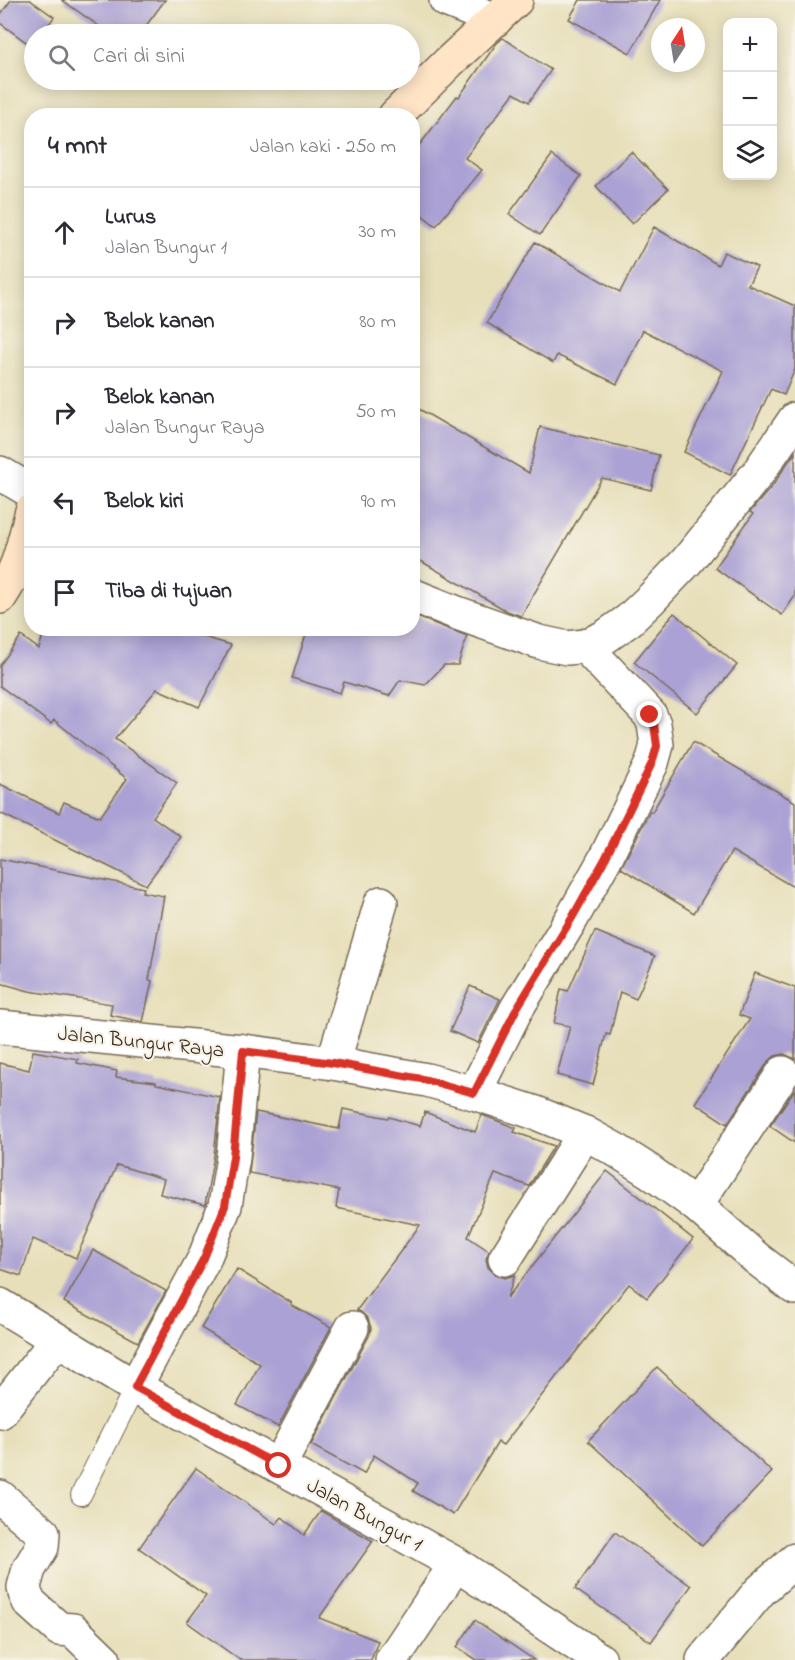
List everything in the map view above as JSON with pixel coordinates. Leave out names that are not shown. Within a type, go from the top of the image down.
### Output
[{"type":"street","points":[[446,0],[505,10]]},
{"type":"street","points":[[403,108],[505,10]]},
{"type":"street","points":[[420,597],[538,642],[567,648],[585,645],[605,637],[629,620],[680,568],[758,473],[795,419]]},
{"type":"street","points":[[0,473],[24,487]]},
{"type":"street","points":[[0,597],[12,579],[24,545]]},
{"type":"street","points":[[474,1093],[517,1008],[605,859],[655,753],[657,736],[650,715],[585,645]]},
{"type":"street","points":[[333,1063],[381,903]]},
{"type":"street","name":"Jalan Bungur Raya","points":[[0,1027],[243,1051],[333,1063],[427,1080],[536,1113],[585,1133],[624,1155],[696,1205],[756,1258],[795,1288]]},
{"type":"street","points":[[135,1387],[204,1258],[225,1206],[233,1157],[243,1051]]},
{"type":"street","points":[[696,1205],[783,1073]]},
{"type":"street","points":[[505,1259],[585,1133]]},
{"type":"street","name":"Jalan Bungur 1","points":[[0,1305],[135,1387],[456,1564],[600,1660]]},
{"type":"street","points":[[286,1470],[358,1332]]},
{"type":"street","points":[[0,1412],[57,1340]]},
{"type":"street","points":[[0,1497],[43,1533],[42,1546],[29,1569],[24,1587],[29,1602],[59,1629],[73,1630],[104,1660]]},
{"type":"street","points":[[703,1660],[760,1591],[795,1560]]},
{"type":"street","points":[[392,1660],[456,1564]]},
{"type":"lane","points":[[81,1495],[135,1387]]},
{"type":"building","points":[[11,0],[30,0],[54,17],[49,24],[24,24],[24,40],[0,23],[0,15]]},
{"type":"building","points":[[62,0],[165,0],[147,24],[96,24]]},
{"type":"building","points":[[580,0],[660,0],[630,53],[569,19]]},
{"type":"building","points":[[503,38],[551,70],[529,102],[514,93],[465,158],[482,170],[436,226],[420,213],[420,145],[457,96],[459,97],[496,44]]},
{"type":"building","points":[[631,152],[668,189],[632,224],[596,186]]},
{"type":"building","points":[[552,155],[581,176],[540,235],[509,214]]},
{"type":"building","points":[[654,227],[718,265],[724,252],[757,267],[748,285],[795,306],[795,369],[784,395],[771,389],[730,475],[684,452],[723,371],[643,330],[617,384],[557,355],[553,363],[487,323],[535,242],[620,292]]},
{"type":"building","points":[[420,410],[529,473],[540,427],[659,455],[651,490],[602,478],[521,616],[507,611],[420,561]]},
{"type":"building","points":[[795,452],[795,596],[782,615],[715,568],[753,514],[750,512],[773,485]]},
{"type":"building","points":[[674,613],[737,665],[697,713],[634,662]]},
{"type":"building","points":[[420,618],[467,636],[458,665],[444,665],[425,685],[400,680],[389,696],[344,682],[340,693],[292,678],[305,636],[420,636]]},
{"type":"building","points":[[21,636],[39,649],[43,636],[200,636],[231,645],[199,707],[157,689],[115,739],[177,783],[153,817],[181,837],[146,885],[0,813],[0,784],[59,813],[64,802],[100,817],[127,779],[54,720],[51,724],[0,686],[0,665]]},
{"type":"building","points":[[693,742],[795,802],[795,888],[732,851],[694,913],[621,868],[650,811],[652,812]]},
{"type":"building","points":[[0,859],[144,888],[142,892],[164,896],[149,980],[152,981],[143,1022],[110,1015],[112,1004],[29,991],[0,983]]},
{"type":"building","points":[[595,931],[655,956],[636,999],[620,992],[610,1035],[606,1034],[593,1085],[557,1075],[570,1026],[554,1023],[561,989],[568,991]]},
{"type":"building","points":[[755,973],[795,988],[795,1059],[784,1054],[775,1056],[768,1062],[727,1124],[695,1103],[750,1019],[739,1015]]},
{"type":"building","points":[[470,986],[500,999],[478,1043],[450,1031]]},
{"type":"building","points":[[33,1051],[78,1059],[77,1063],[117,1071],[116,1077],[156,1082],[156,1084],[220,1097],[214,1155],[205,1205],[160,1194],[164,1179],[117,1165],[76,1258],[33,1239],[21,1276],[0,1269],[0,1063],[29,1070]]},
{"type":"building","points":[[795,1089],[795,1143],[770,1126]]},
{"type":"building","points":[[343,1109],[389,1117],[420,1126],[425,1112],[475,1132],[482,1115],[516,1128],[514,1132],[554,1146],[529,1186],[495,1174],[468,1237],[489,1251],[486,1259],[488,1267],[495,1274],[505,1278],[515,1275],[507,1298],[607,1171],[693,1239],[647,1298],[629,1284],[503,1445],[498,1442],[453,1515],[413,1491],[418,1483],[374,1455],[364,1474],[311,1445],[369,1336],[371,1328],[368,1319],[357,1310],[420,1225],[336,1208],[339,1190],[249,1173],[256,1112],[339,1129]]},
{"type":"building","points":[[93,1250],[166,1291],[138,1342],[64,1302]]},
{"type":"building","points":[[237,1269],[292,1303],[291,1305],[331,1327],[278,1427],[237,1405],[260,1364],[201,1328]]},
{"type":"building","points":[[657,1367],[772,1472],[702,1546],[588,1441]]},
{"type":"building","points":[[196,1468],[276,1524],[282,1517],[304,1535],[321,1511],[373,1541],[319,1618],[378,1641],[371,1660],[240,1660],[187,1622],[206,1596],[139,1548]]},
{"type":"building","points":[[615,1532],[691,1586],[651,1642],[575,1589]]},
{"type":"building","points":[[475,1620],[534,1660],[477,1660],[457,1647]]},
{"type":"route","points":[[279,1466],[135,1387],[204,1258],[225,1206],[233,1157],[243,1051],[333,1063],[427,1080],[474,1093],[517,1008],[605,859],[652,763],[657,746],[657,736],[650,715]]}]
